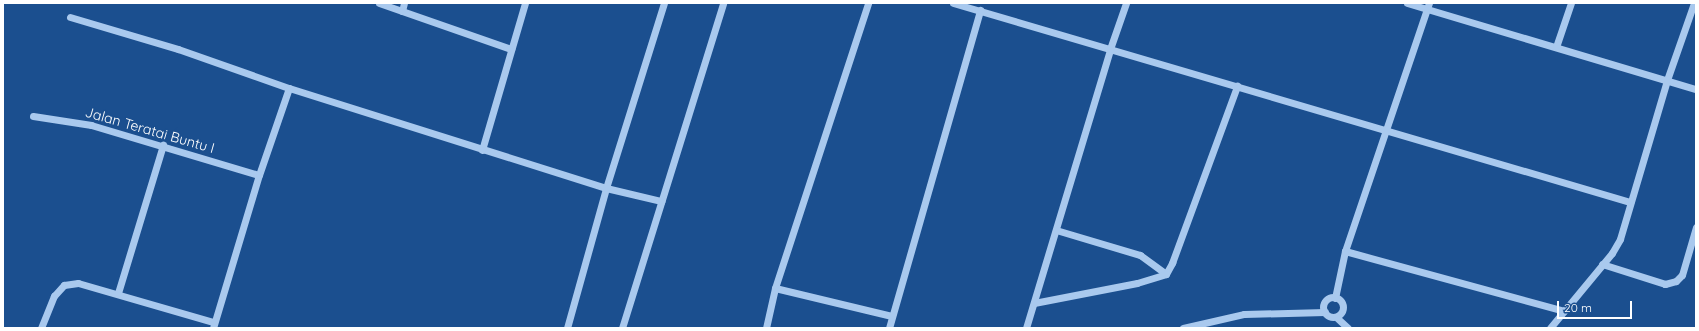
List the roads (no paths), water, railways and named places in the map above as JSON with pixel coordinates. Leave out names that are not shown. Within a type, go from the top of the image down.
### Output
[{"type":"street","points":[[379,3],[511,49]]},
{"type":"street","points":[[402,11],[404,3]]},
{"type":"street","points":[[482,150],[525,3]]},
{"type":"street","points":[[567,328],[606,188],[664,3]]},
{"type":"street","points":[[622,328],[660,201],[723,3]]},
{"type":"street","points":[[766,328],[775,288],[868,3]]},
{"type":"street","points":[[953,3],[1388,129],[1630,202]]},
{"type":"street","points":[[1026,328],[1110,49],[1126,3]]},
{"type":"street","points":[[1407,3],[1428,6],[1556,47],[1696,89]]},
{"type":"street","points":[[1556,47],[1571,3]]},
{"type":"street","points":[[1550,328],[1602,264],[1620,239],[1667,80],[1694,3]]},
{"type":"street","points":[[1335,298],[1345,251],[1388,129],[1428,6]]},
{"type":"street","points":[[889,328],[980,10]]},
{"type":"street","points":[[70,18],[178,49],[289,88],[482,150],[606,188],[660,201]]},
{"type":"street","points":[[1034,303],[1138,283],[1166,274],[1172,263],[1237,86]]},
{"type":"street","points":[[41,328],[54,296],[64,285],[78,283],[118,293],[213,325],[259,175],[289,88]]},
{"type":"street","name":"Jalan Teratai Buntu I","points":[[33,116],[91,125],[259,175]]},
{"type":"street","points":[[118,293],[162,145]]},
{"type":"street","points":[[1602,264],[1665,284],[1676,281],[1682,275],[1696,227]]},
{"type":"street","points":[[1056,230],[1140,255],[1166,274]]},
{"type":"street","points":[[1345,251],[1564,311]]},
{"type":"street","points":[[775,288],[892,316]]},
{"type":"street","points":[[1325,312],[1326,301],[1335,298]]},
{"type":"street","points":[[1335,298],[1341,302],[1343,308],[1336,317]]},
{"type":"street","points":[[1183,328],[1244,314],[1325,312],[1329,316],[1336,317],[1348,328]]}]
